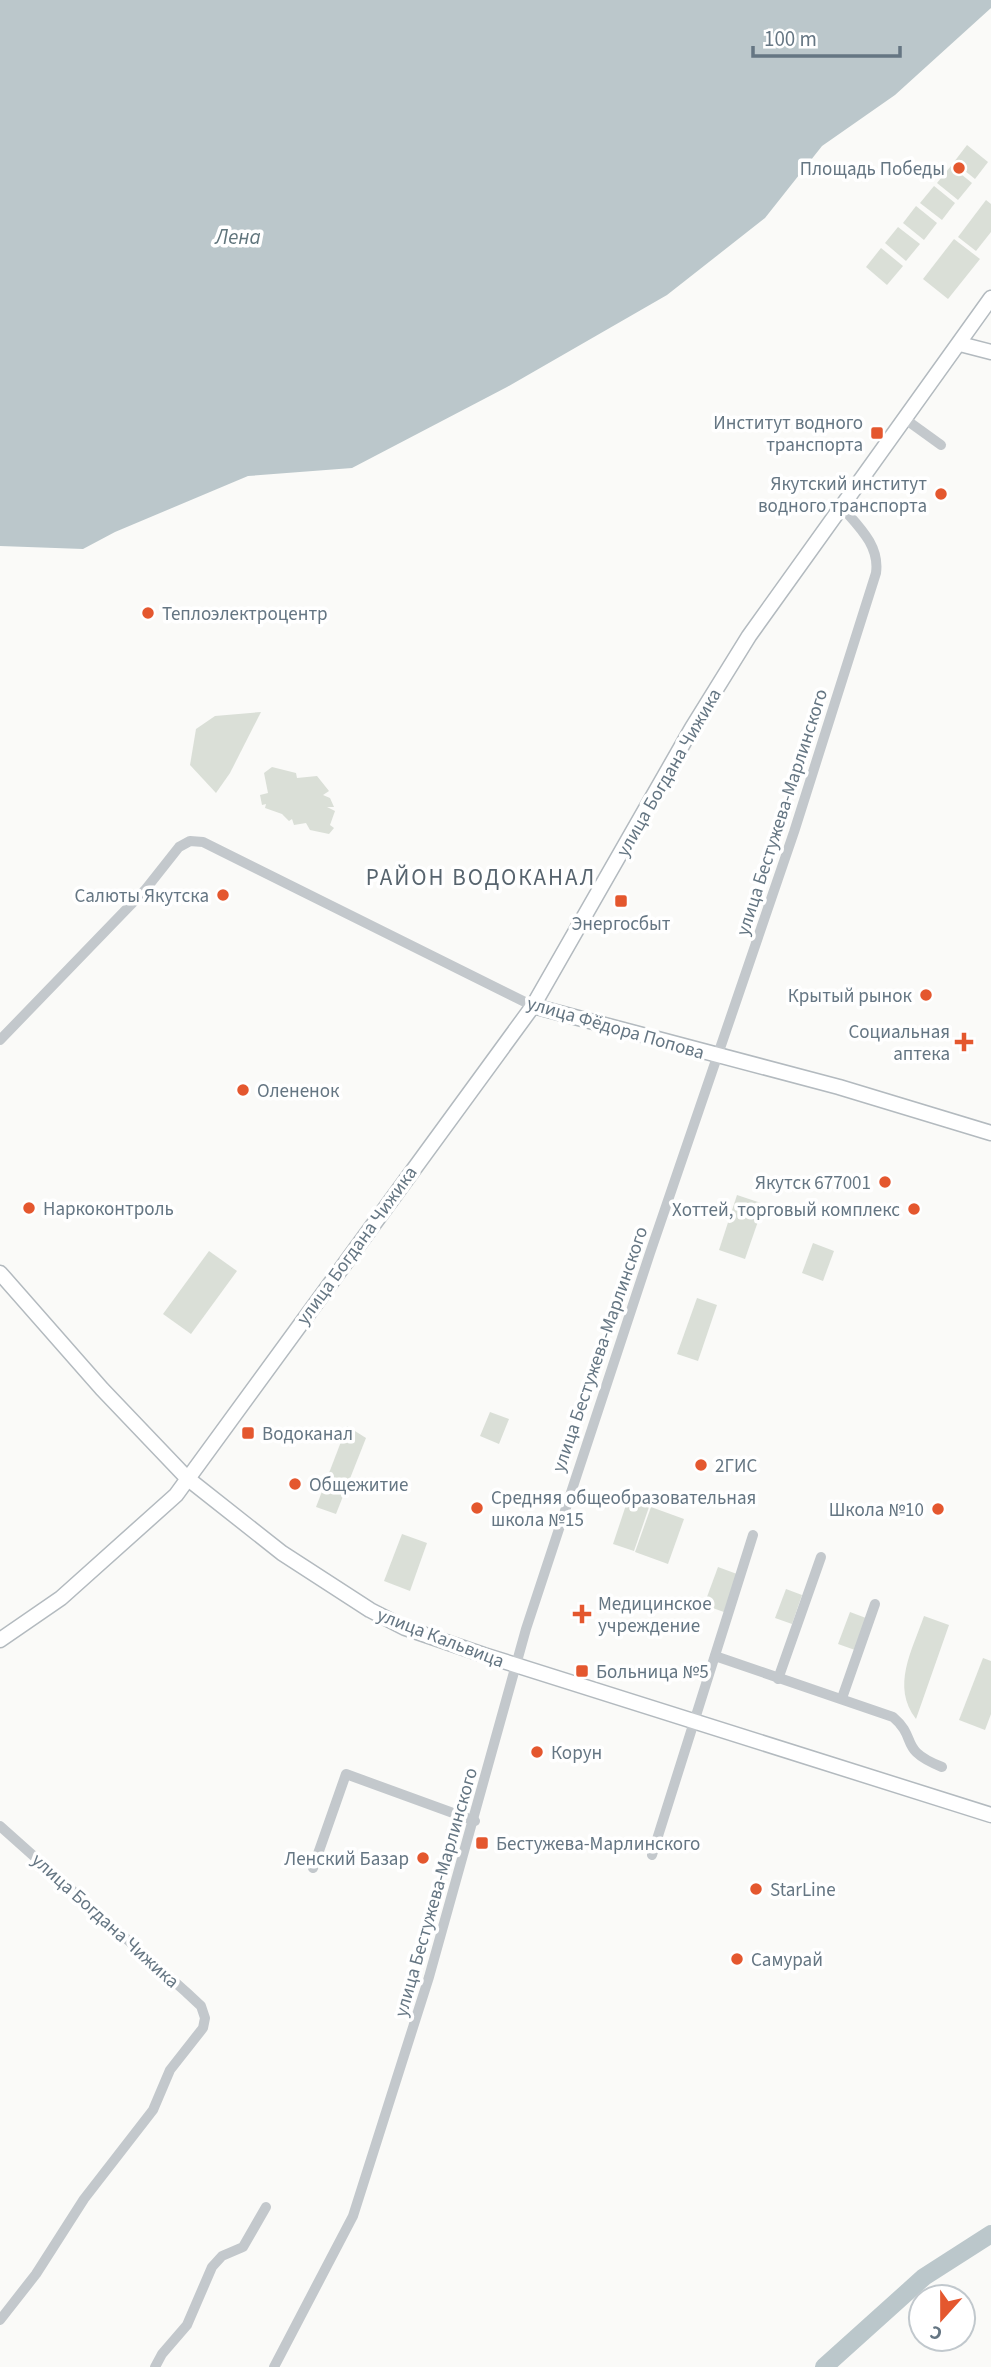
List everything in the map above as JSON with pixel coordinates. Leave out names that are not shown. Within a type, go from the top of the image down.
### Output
[{"type":"main road","name":"улица Богдана Чижика","points":[[0,1640],[61,1598],[176,1495],[533,1006],[721,681],[841,506],[991,298]]},
{"type":"main road","points":[[960,344],[991,352]]},
{"type":"main road","name":"улица Фёдора Попова","points":[[533,1006],[719,1055],[991,1133]]},
{"type":"main road","name":"улица Кальвица","points":[[0,1273],[102,1389],[187,1478],[282,1553],[370,1610],[405,1628],[517,1665],[991,1815]]},
{"type":"street","points":[[905,419],[941,445]]},
{"type":"street","name":"улица Бестужева-Марлинского","points":[[274,2367],[353,2216],[475,1821],[517,1665],[574,1479],[794,832],[876,573],[877,561],[870,542],[841,506]]},
{"type":"street","name":"улица Фёдора Попова","points":[[0,1041],[145,890],[184,842],[203,842],[533,1006]]},
{"type":"street","points":[[652,1854],[753,1535]]},
{"type":"street","points":[[778,1678],[821,1557]]},
{"type":"street","points":[[842,1698],[875,1604]]},
{"type":"street","points":[[715,1656],[893,1717],[899,1722],[914,1753],[942,1767]]},
{"type":"street","points":[[313,1868],[346,1774],[475,1821]]},
{"type":"street","name":"улица Богдана Чижика","points":[[0,1826],[201,2006],[205,2018],[203,2028],[170,2070],[153,2110],[84,2199],[51,2253],[0,2320]]},
{"type":"street","points":[[155,2367],[162,2354],[187,2325],[212,2267],[222,2256],[243,2247],[266,2207]]},
{"type":"shaded area","points":[[967,145],[988,162],[975,179],[954,162]]},
{"type":"shaded area","points":[[951,166],[972,183],[958,200],[937,183]]},
{"type":"shaded area","points":[[934,186],[955,203],[942,220],[920,203]]},
{"type":"shaded area","points":[[986,200],[991,204],[991,232],[976,251],[958,237]]},
{"type":"shaded area","points":[[916,206],[937,223],[924,240],[903,223]]},
{"type":"shaded area","points":[[898,227],[920,244],[906,261],[885,243]]},
{"type":"shaded area","points":[[954,239],[980,259],[948,299],[923,279]]},
{"type":"shaded area","points":[[881,248],[903,266],[887,285],[866,267]]},
{"type":"shaded area","points":[[261,712],[230,773],[216,793],[190,765],[196,729],[215,716]]},
{"type":"shaded area","points":[[272,767],[296,773],[297,778],[317,776],[329,791],[323,795],[330,798],[334,807],[327,807],[335,811],[330,825],[334,828],[329,834],[310,830],[306,823],[294,825],[292,819],[289,821],[282,814],[265,808],[266,804],[262,805],[260,795],[268,793],[264,773]]},
{"type":"shaded area","points":[[737,1195],[764,1204],[745,1259],[719,1250]]},
{"type":"shaded area","points":[[813,1243],[834,1251],[823,1281],[802,1273]]},
{"type":"shaded area","points":[[209,1251],[237,1271],[191,1334],[163,1314]]},
{"type":"shaded area","points":[[697,1298],[717,1305],[698,1361],[677,1354]]},
{"type":"shaded area","points":[[490,1412],[509,1419],[499,1444],[480,1436]]},
{"type":"shaded area","points":[[347,1426],[366,1438],[336,1514],[316,1507]]},
{"type":"shaded area","points":[[628,1499],[649,1507],[634,1551],[613,1544]]},
{"type":"shaded area","points":[[651,1507],[684,1519],[668,1564],[635,1552]]},
{"type":"shaded area","points":[[402,1534],[427,1543],[410,1591],[384,1581]]},
{"type":"shaded area","points":[[718,1567],[737,1574],[724,1612],[704,1605]]},
{"type":"shaded area","points":[[786,1589],[802,1595],[792,1624],[775,1618]]},
{"type":"shaded area","points":[[850,1612],[866,1618],[855,1650],[838,1644]]},
{"type":"shaded area","points":[[924,1616],[949,1625],[916,1719],[909,1707],[904,1681]]},
{"type":"shaded area","points":[[983,1658],[991,1661],[991,1714],[985,1730],[959,1720]]},
{"type":"water","name":"Лена","points":[[0,0],[991,0],[991,8],[895,95],[822,146],[765,218],[667,295],[507,387],[352,468],[248,476],[115,532],[83,549],[0,546]]},
{"type":"waterway","points":[[824,2367],[924,2277],[991,2234]]},
{"type":"place","name":"Площадь Победы","points":[[959,168]]},
{"type":"place","name":"Институт водного транспорта","points":[[877,433]]},
{"type":"place","name":"Якутский институт водного транспорта","points":[[941,494]]},
{"type":"place","name":"Теплоэлектроцентр","points":[[148,613]]},
{"type":"place","name":"Салюты Якутска","points":[[223,895]]},
{"type":"place","name":"Энергосбыт","points":[[621,901]]},
{"type":"place","name":"Крытый рынок","points":[[926,995]]},
{"type":"place","name":"Социальная аптека","points":[[964,1042]]},
{"type":"place","name":"Олененок","points":[[243,1090]]},
{"type":"place","name":"Якутск 677001","points":[[885,1182]]},
{"type":"place","name":"Наркоконтроль","points":[[29,1208]]},
{"type":"place","name":"Хоттей, торговый комплекс","points":[[914,1209]]},
{"type":"place","name":"Водоканал","points":[[248,1433]]},
{"type":"place","name":"2ГИС","points":[[701,1465]]},
{"type":"place","name":"Общежитие","points":[[295,1484]]},
{"type":"place","name":"Средняя общеобразовательная школа №15","points":[[477,1508]]},
{"type":"place","name":"Школа №10","points":[[938,1509]]},
{"type":"place","name":"Медицинское учреждение","points":[[582,1614]]},
{"type":"place","name":"Больница №5","points":[[582,1671]]},
{"type":"place","name":"Корун","points":[[537,1752]]},
{"type":"place","name":"Бестужева-Марлинского","points":[[482,1843]]},
{"type":"place","name":"Ленский Базар","points":[[423,1858]]},
{"type":"place","name":"StarLine","points":[[756,1889]]},
{"type":"place","name":"Самурай","points":[[737,1959]]},
{"type":"district","name":"РАЙОН ВОДОКАНАЛ","points":[[481,877]]}]
